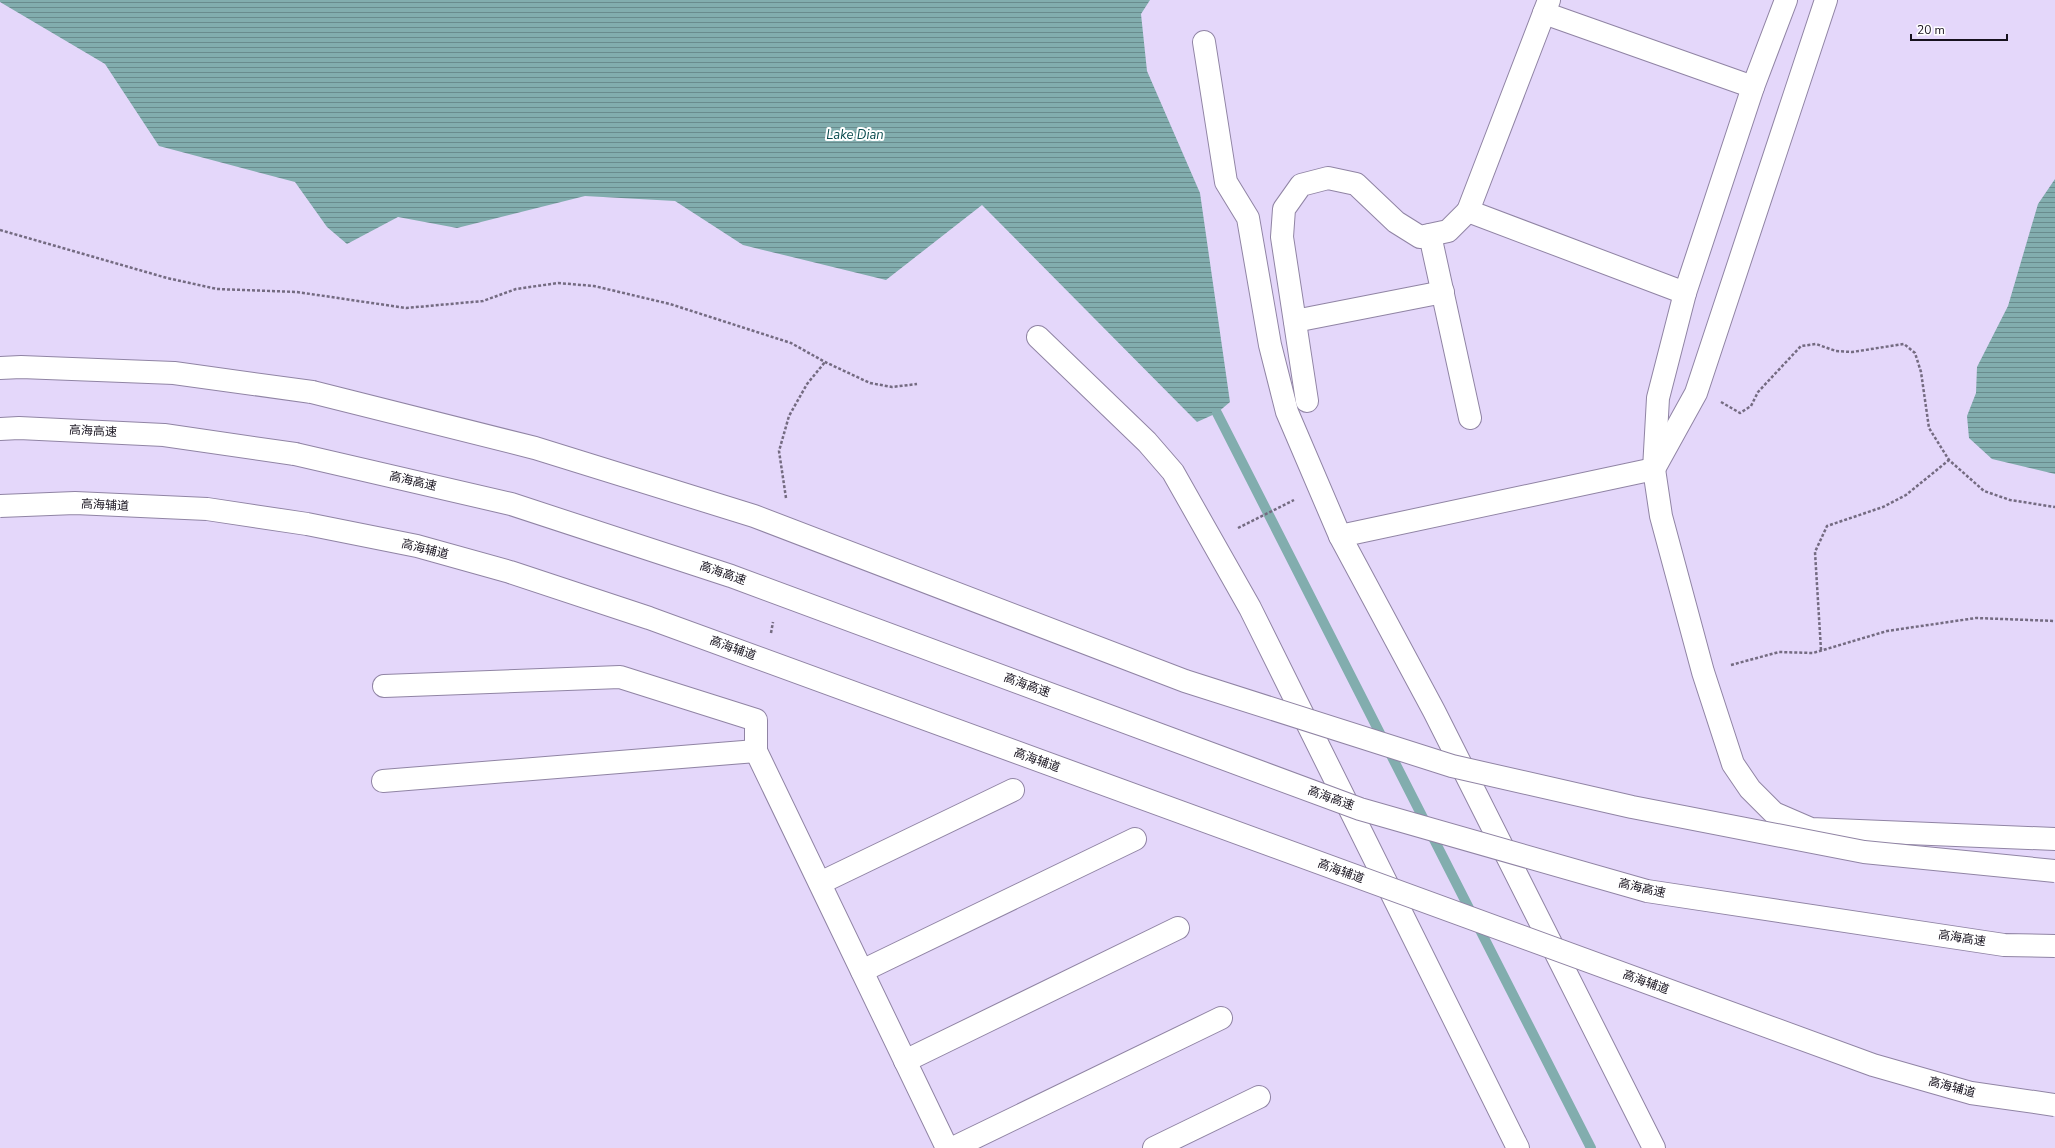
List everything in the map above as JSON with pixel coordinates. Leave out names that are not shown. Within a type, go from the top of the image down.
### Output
[{"type":"main road","points":[[1786,0],[1753,87],[1685,293],[1658,398],[1654,468],[1661,516],[1703,672],[1733,764],[1750,790],[1774,813],[1811,828],[2055,839]]},
{"type":"main road","points":[[1340,536],[1654,468],[1696,394],[1826,0]]},
{"type":"main road","points":[[1307,401],[1282,237],[1284,209],[1301,185],[1328,178],[1356,184],[1396,222],[1420,238],[1448,231],[1468,211],[1547,6],[1753,87]]},
{"type":"main road","points":[[1204,42],[1226,182],[1248,218],[1270,345],[1287,412],[1340,536],[1434,711],[1654,1148]]},
{"type":"main road","points":[[1468,211],[1685,293]]},
{"type":"main road","points":[[1430,235],[1470,418]]},
{"type":"main road","points":[[1295,321],[1443,292]]},
{"type":"main road","points":[[1038,337],[1147,442],[1173,472],[1250,608],[1518,1148]]},
{"type":"main road","points":[[0,368],[21,367],[174,373],[312,392],[535,448],[754,516],[1185,681],[1452,766],[1632,807],[1864,852],[2055,871]]},
{"type":"main road","name":"高海高速","points":[[0,429],[19,428],[164,435],[264,449],[295,454],[511,504],[731,576],[1368,811],[1647,891],[2004,945],[2055,946]]},
{"type":"main road","name":"高海辅道","points":[[0,506],[75,503],[207,509],[322,527],[418,546],[510,572],[664,623],[1873,1065],[1971,1093],[2055,1105]]},
{"type":"main road","points":[[384,686],[620,677],[756,720],[756,751],[947,1148]]},
{"type":"main road","points":[[383,781],[756,751]]},
{"type":"main road","points":[[820,883],[1013,790]]},
{"type":"main road","points":[[862,972],[1135,839]]},
{"type":"main road","points":[[905,1060],[1178,928]]},
{"type":"main road","points":[[953,1148],[1221,1018]]},
{"type":"main road","points":[[1154,1148],[1259,1097]]},
{"type":"path","points":[[0,230],[167,278],[217,289],[296,292],[406,308],[483,301],[516,289],[558,283],[594,286],[670,304],[791,343],[825,362],[870,383],[892,387],[917,384]]},
{"type":"path","points":[[1696,394],[1724,403],[1740,412],[1751,406],[1758,392],[1802,346],[1816,344],[1836,351],[1852,352],[1904,344],[1915,353],[1921,372],[1929,428],[1949,460],[1984,491],[2010,500],[2055,507]]},
{"type":"path","points":[[1821,651],[1816,552],[1827,526],[1883,507],[1906,495],[1949,460]]},
{"type":"path","points":[[1212,541],[1320,488]]},
{"type":"path","points":[[1703,672],[1779,652],[1813,653],[1887,631],[1976,618],[2055,621]]},
{"type":"water","name":"Lake Dian","points":[[0,0],[1150,0],[1141,14],[1147,71],[1200,193],[1230,402],[1217,413],[1197,422],[982,205],[886,280],[743,245],[675,201],[585,196],[457,228],[398,217],[347,244],[327,227],[295,182],[159,146],[105,64],[0,2]]},
{"type":"water","points":[[2055,179],[2055,474],[1992,459],[1969,438],[1967,416],[1976,393],[1977,367],[2008,306],[2038,204]]},
{"type":"waterway","points":[[1217,413],[1591,1148]]}]
